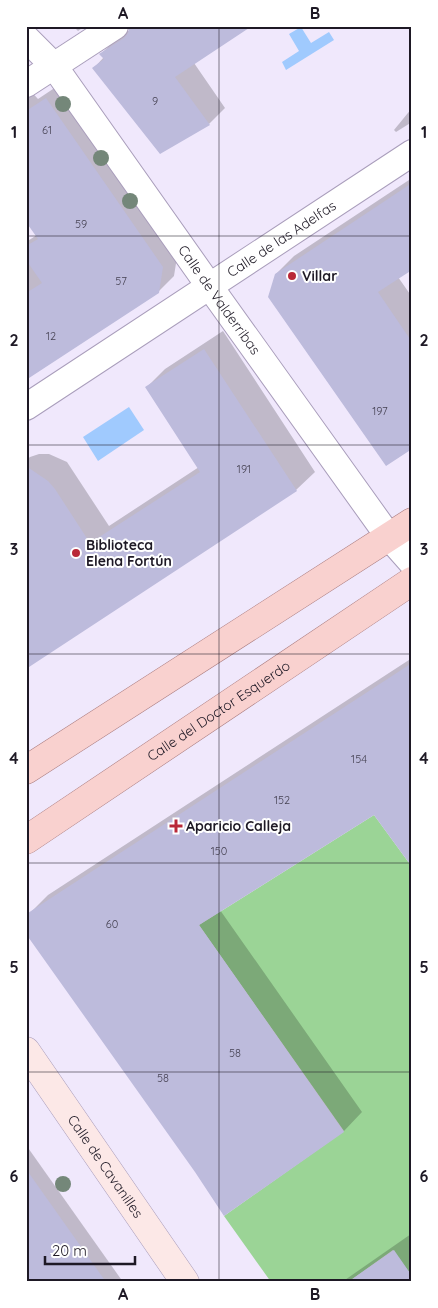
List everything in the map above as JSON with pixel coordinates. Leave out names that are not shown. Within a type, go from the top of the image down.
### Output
[{"type":"main road","points":[[26,770],[412,522]]},
{"type":"main road","name":"Calle del Doctor Esquerdo","points":[[26,840],[412,581]]},
{"type":"street","points":[[26,84],[115,26]]},
{"type":"street","name":"Calle de Valderribas","points":[[26,38],[54,66],[389,537],[412,563]]},
{"type":"street","name":"Calle de las Adelfas","points":[[26,407],[412,152]]},
{"type":"street","name":"Calle de Cavanilles","points":[[26,1051],[185,1282]]},
{"type":"green space","points":[[374,815],[412,867],[412,1276],[393,1250],[348,1282],[271,1282],[224,1216],[344,1131],[199,925]]},
{"type":"water","points":[[301,27],[311,43],[329,32],[334,40],[286,70],[282,62],[299,51],[289,34]]},
{"type":"water","points":[[129,407],[144,430],[98,461],[83,437]]},
{"type":"building","points":[[130,26],[252,26],[175,77],[210,125],[160,154],[92,68],[104,59],[99,54],[124,38]]},
{"type":"building","points":[[46,98],[163,267],[159,293],[26,380],[26,293],[42,283],[26,260],[26,246],[38,239],[26,222],[26,111]]},
{"type":"building","points":[[412,183],[412,270],[378,292],[412,342],[412,449],[386,466],[268,297],[275,274]]},
{"type":"building","points":[[204,349],[297,491],[26,669],[26,466],[48,481],[55,489],[90,543],[200,472],[145,387]]},
{"type":"building","points":[[412,663],[412,867],[374,815],[199,925],[344,1132],[224,1216],[195,1172],[26,934],[28,913]]},
{"type":"building","points":[[26,1169],[106,1282],[26,1282]]},
{"type":"building","points":[[394,1250],[412,1276],[412,1282],[348,1282]]},
{"type":"place","name":"Villar","points":[[292,276]]},
{"type":"place","name":"Biblioteca Elena Fortún","points":[[76,553]]},
{"type":"place","name":"Aparicio Calleja","points":[[176,826]]}]
